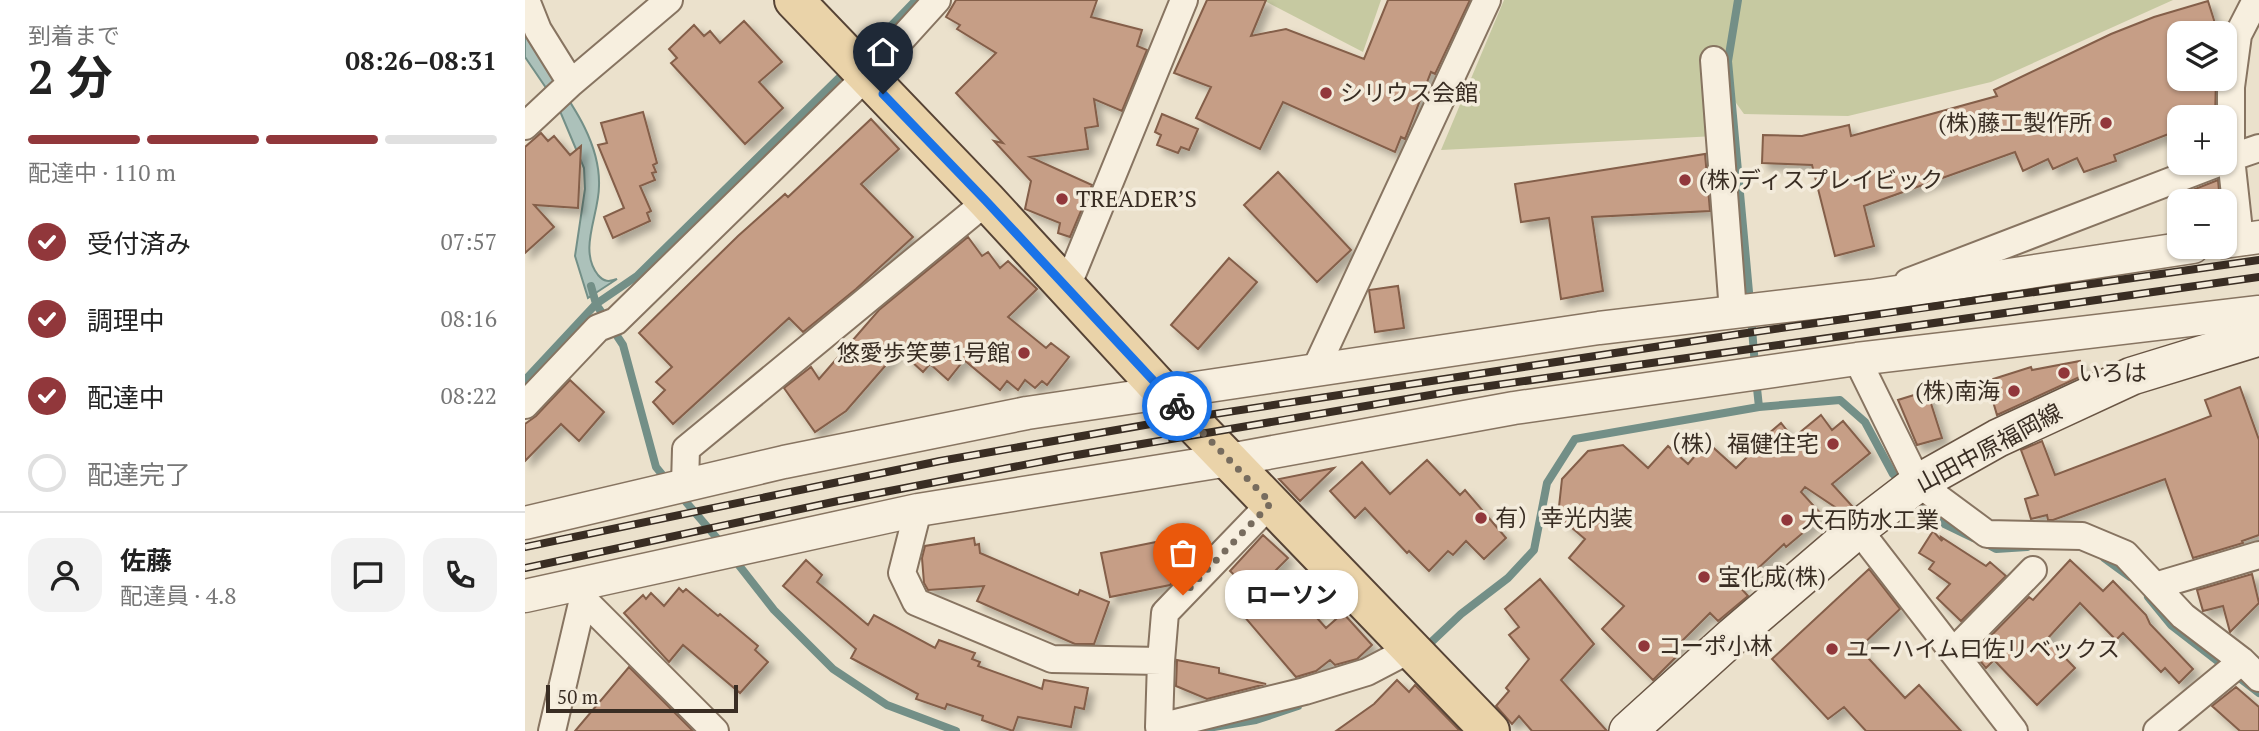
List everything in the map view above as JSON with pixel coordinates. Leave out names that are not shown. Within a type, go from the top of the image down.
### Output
[{"type":"main road","points":[[794,0],[1163,392],[1490,731]]},
{"type":"main road","name":"山田中原福岡線","points":[[1629,731],[1733,636],[1858,529],[1918,483],[1998,438],[2132,376],[2259,337]]},
{"type":"street","points":[[526,0],[538,30],[571,83]]},
{"type":"street","points":[[525,126],[669,0]]},
{"type":"street","points":[[525,405],[865,76],[937,0]]},
{"type":"street","points":[[1063,285],[1073,272],[1184,0]]},
{"type":"street","points":[[1316,368],[1487,0]]},
{"type":"street","points":[[2229,105],[2238,35],[2256,0]]},
{"type":"street","points":[[1714,60],[1733,312]]},
{"type":"street","points":[[2237,156],[2259,148]]},
{"type":"street","points":[[1871,296],[2185,175]]},
{"type":"street","points":[[2227,175],[2241,240]]},
{"type":"street","points":[[685,484],[685,449],[986,201]]},
{"type":"street","points":[[525,523],[784,461],[1015,415],[1316,368],[1599,328],[1871,296],[2167,251]]},
{"type":"street","points":[[525,596],[581,591],[672,563],[918,510],[1229,460],[1514,408],[1857,359],[2259,312]]},
{"type":"street","points":[[1857,359],[1918,483],[1987,534],[2082,536],[2125,554],[2183,616],[2250,669],[2157,731]]},
{"type":"street","points":[[1271,503],[1165,613],[1160,661],[1159,727],[1367,672],[1411,649]]},
{"type":"street","points":[[918,510],[902,573],[916,602],[1052,659],[1160,661]]},
{"type":"street","points":[[1858,529],[2014,731]]},
{"type":"street","points":[[2155,586],[2259,555]]},
{"type":"street","points":[[1953,652],[2033,570]]},
{"type":"street","points":[[552,731],[581,591]]},
{"type":"street","points":[[581,591],[715,731]]},
{"type":"green space","points":[[1263,0],[1381,0],[1363,52]]},
{"type":"green space","points":[[1504,0],[2173,0],[1991,82],[1848,116],[1744,114],[1710,67],[1716,136],[1441,150]]},
{"type":"water","points":[[525,33],[583,125],[597,165],[599,186],[590,255],[592,265],[600,277],[607,281],[617,279],[588,298],[575,256],[585,189],[584,168],[557,104],[525,57]]},
{"type":"building","points":[[956,0],[1097,0],[1091,17],[1142,30],[1137,46],[1147,50],[1122,111],[1094,99],[1098,126],[1085,128],[1088,149],[1030,157],[1092,185],[1070,237],[1058,233],[1060,223],[1025,209],[1031,181],[994,141],[1003,143],[956,93],[996,53],[957,29],[960,25],[946,17]]},
{"type":"building","points":[[1207,0],[1266,0],[1251,36],[1286,29],[1364,59],[1388,0],[1470,0],[1435,74],[1431,72],[1405,139],[1401,137],[1395,152],[1283,102],[1260,149],[1196,118],[1211,87],[1174,73]]},
{"type":"building","points":[[2208,1],[2214,21],[2167,21],[2167,91],[2216,91],[2215,105],[2167,105],[2167,135],[2114,155],[2116,161],[2084,172],[2077,158],[2053,169],[2048,159],[2023,171],[2015,152],[1864,206],[1874,246],[1835,256],[1812,165],[1762,163],[1763,135],[1802,136],[1849,125],[1851,136],[1997,96],[1994,90],[2111,34],[2154,17]]},
{"type":"building","points":[[744,21],[782,62],[759,82],[783,108],[745,144],[671,63],[677,58],[669,49],[694,25],[704,36],[710,31],[720,43]]},
{"type":"building","points":[[643,112],[657,163],[653,165],[656,172],[652,173],[655,180],[640,186],[651,211],[647,213],[650,221],[613,238],[604,217],[624,208],[598,145],[607,143],[601,123]]},
{"type":"building","points":[[1162,114],[1198,129],[1189,150],[1181,147],[1178,153],[1157,145],[1161,135],[1155,132]]},
{"type":"building","points":[[871,119],[899,149],[861,184],[913,237],[803,332],[789,318],[673,424],[653,402],[665,390],[656,382],[672,367],[639,333],[738,236],[785,194],[788,197]]},
{"type":"building","points":[[541,133],[548,141],[554,136],[570,155],[581,146],[578,208],[534,205],[554,227],[525,253],[525,147]]},
{"type":"building","points":[[1705,154],[1710,211],[1592,217],[1603,291],[1561,299],[1549,218],[1521,222],[1515,184]]},
{"type":"building","points":[[1278,172],[1351,250],[1317,282],[1244,205]]},
{"type":"building","points":[[2218,180],[2219,189],[2195,189]]},
{"type":"building","points":[[968,237],[982,256],[988,252],[1000,268],[1008,261],[1037,289],[1008,317],[1046,348],[1051,343],[1069,357],[1047,385],[1042,381],[1035,388],[1025,380],[1018,390],[1007,381],[1000,390],[964,360],[948,380],[930,364],[923,372],[899,350],[846,411],[815,432],[784,388],[811,367],[819,379],[879,310]]},
{"type":"building","points":[[1229,258],[1257,282],[1198,349],[1171,325]]},
{"type":"building","points":[[1398,286],[1404,328],[1375,332],[1369,290]]},
{"type":"building","points":[[2080,361],[2084,375],[1997,415],[1987,381],[2031,367],[2032,370]]},
{"type":"building","points":[[570,380],[604,412],[579,441],[561,424],[525,461],[525,424]]},
{"type":"building","points":[[2240,387],[2259,440],[2259,535],[2242,541],[2243,543],[2193,558],[2165,479],[2053,520],[2048,520],[2047,515],[2031,519],[2025,499],[2038,495],[2021,450],[2042,441],[2055,475],[2211,416],[2205,400]]},
{"type":"building","points":[[1927,391],[1942,438],[1917,445],[1898,400]]},
{"type":"building","points":[[1821,415],[1832,430],[1843,421],[1870,453],[1832,484],[1853,507],[1844,513],[1805,487],[1801,492],[1823,516],[1786,547],[1784,544],[1739,586],[1748,596],[1718,621],[1710,613],[1673,650],[1678,655],[1653,680],[1602,629],[1624,606],[1569,558],[1585,539],[1558,516],[1562,479],[1588,451],[1623,445],[1648,468],[1668,446],[1688,464],[1707,442],[1736,468],[1761,440],[1781,423],[1793,438]]},
{"type":"building","points":[[1427,460],[1460,495],[1465,490],[1506,538],[1484,559],[1466,541],[1453,555],[1448,551],[1429,571],[1409,551],[1407,553],[1365,508],[1355,518],[1330,491],[1362,462],[1390,494]]},
{"type":"building","points":[[1334,468],[1300,501],[1279,479]]},
{"type":"building","points":[[1933,531],[1942,541],[1941,537],[1986,566],[1990,562],[2006,576],[1961,621],[1937,598],[1950,584],[1929,569],[1934,562],[1919,553]]},
{"type":"building","points":[[1263,535],[1288,558],[1275,571],[1326,628],[1343,613],[1372,645],[1357,659],[1335,665],[1330,660],[1316,671],[1296,677],[1231,601],[1248,588],[1230,571]]},
{"type":"building","points":[[974,538],[975,545],[979,544],[980,553],[1078,595],[1080,590],[1109,602],[1094,644],[1075,644],[977,601],[984,586],[928,590],[924,583],[922,558],[925,546]]},
{"type":"building","points":[[1171,539],[1178,576],[1170,585],[1110,597],[1101,553]]},
{"type":"building","points":[[806,560],[822,575],[817,582],[868,625],[874,615],[935,648],[939,640],[975,653],[972,659],[980,662],[978,666],[1042,689],[1044,680],[1088,688],[1084,709],[1075,707],[1071,727],[1018,717],[1013,731],[982,720],[983,716],[947,704],[945,709],[916,699],[918,694],[851,658],[856,649],[783,586]]},
{"type":"building","points":[[2070,560],[2103,591],[2113,581],[2146,615],[2150,624],[2193,669],[2179,683],[2165,668],[2161,672],[2123,633],[2116,640],[2080,603],[2047,639],[2075,668],[2037,705],[1994,660],[1986,668],[1974,653],[2029,597],[2033,600]]},
{"type":"building","name":"ユーハイム曰佐リベックス","points":[[1869,569],[1900,609],[1859,648],[1905,698],[1919,685],[1961,731],[1866,731],[1844,707],[1828,719],[1772,659]]},
{"type":"building","points":[[2252,574],[2259,603],[2230,632],[2223,606],[2203,611],[2197,590]]},
{"type":"building","points":[[1540,579],[1594,644],[1561,680],[1607,731],[1532,731],[1519,716],[1512,724],[1496,706],[1509,691],[1506,688],[1529,659],[1509,635],[1519,627],[1505,609]]},
{"type":"building","points":[[679,588],[683,592],[686,589],[718,616],[720,614],[758,646],[755,650],[768,662],[740,693],[683,645],[669,662],[624,613],[643,595],[646,599],[651,593],[664,606]]},
{"type":"building","points":[[1177,660],[1219,668],[1219,673],[1266,684],[1207,699],[1176,686]]},
{"type":"building","points":[[629,667],[693,731],[575,731]]},
{"type":"building","points":[[1397,680],[1409,692],[1415,685],[1460,731],[1336,731],[1374,704]]},
{"type":"building","points":[[2236,687],[2259,707],[2259,731],[2240,731],[2212,706]]},
{"type":"waterway","points":[[862,56],[916,0]]},
{"type":"waterway","points":[[1738,0],[1728,61],[1750,303]]},
{"type":"waterway","points":[[525,380],[596,304],[637,276],[847,70]]},
{"type":"waterway","points":[[591,286],[596,304],[623,345],[656,467],[669,483]]},
{"type":"waterway","points":[[1751,316],[1755,366]]},
{"type":"waterway","points":[[1756,379],[1759,407]]},
{"type":"waterway","points":[[1424,649],[1461,614],[1508,578],[1534,550],[1547,483],[1575,439],[1759,407],[1840,400],[1865,422],[1893,474],[1902,483]]},
{"type":"waterway","points":[[680,495],[722,544]]},
{"type":"waterway","points":[[1916,497],[1942,523],[1973,538]]},
{"type":"waterway","points":[[1985,543],[1996,549],[2027,547]]},
{"type":"waterway","points":[[2104,558],[2130,577]]},
{"type":"waterway","points":[[734,559],[774,610],[833,669],[887,705],[956,731]]},
{"type":"waterway","points":[[2148,597],[2171,625],[2259,693]]},
{"type":"waterway","points":[[1202,729],[1256,720],[1298,706]]},
{"type":"railway","points":[[525,547],[940,461],[1162,422],[1740,334],[2259,260]]},
{"type":"railway","points":[[525,568],[838,501],[1065,457],[1454,391],[2259,277]]},
{"type":"way so far","points":[[1177,406],[1271,503],[1183,595]]},
{"type":"place","name":"シリウス会館","points":[[1326,93]]},
{"type":"place","name":"(株)藤工製作所","points":[[2106,123]]},
{"type":"place","name":"(株)ディスプレイビック","points":[[1685,180]]},
{"type":"place","name":"TREADER’S","points":[[1062,199]]},
{"type":"place","name":"悠愛歩笑夢1号館","points":[[1024,353]]},
{"type":"place","name":"いろは","points":[[2064,373]]},
{"type":"place","name":"(株)南海","points":[[2014,391]]},
{"type":"place","name":"（株）福健住宅","points":[[1833,444]]},
{"type":"place","name":"有）幸光内装","points":[[1481,518]]},
{"type":"place","name":"大石防水工業","points":[[1787,520]]},
{"type":"place","name":"宝化成(株)","points":[[1704,577]]},
{"type":"place","name":"ローソン","points":[[1183,595]]},
{"type":"place","name":"コーポ小林","points":[[1644,646]]},
{"type":"place","name":"ユーハイム曰佐リベックス","points":[[1832,649]]},
{"type":"route","points":[[883,94],[1177,406]]}]
